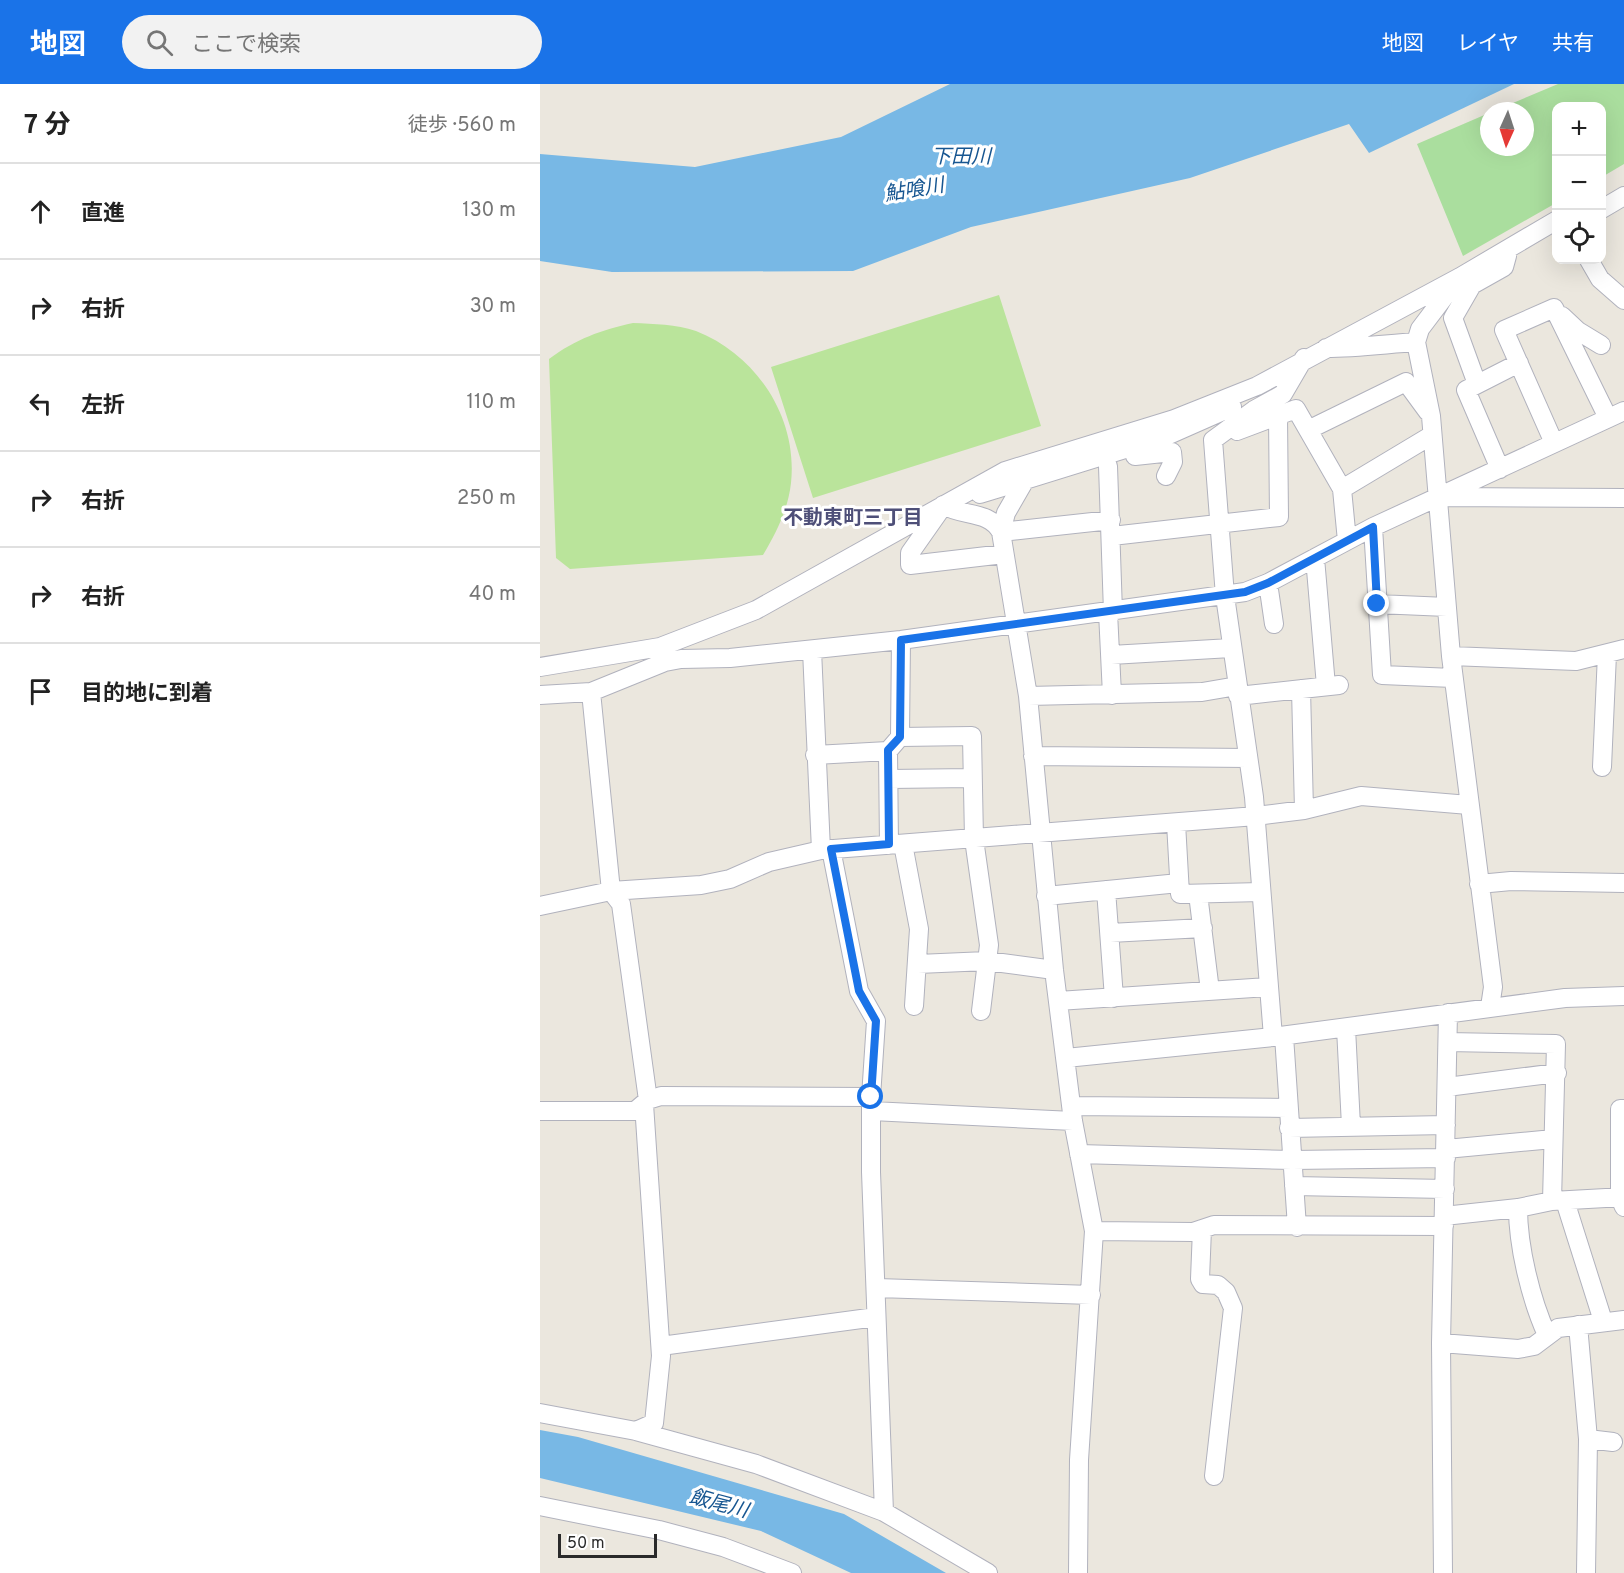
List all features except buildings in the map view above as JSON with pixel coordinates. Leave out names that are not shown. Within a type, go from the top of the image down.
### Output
[{"type":"street","points":[[1606,192],[1624,182]]},
{"type":"street","points":[[1606,207],[1624,196]]},
{"type":"street","points":[[540,695],[591,692],[662,654],[756,610],[940,512],[1005,471],[1174,419],[1257,386],[1304,358],[1460,276],[1552,223]]},
{"type":"street","points":[[1485,260],[1508,256],[1552,235]]},
{"type":"street","points":[[1477,384],[1453,318],[1472,285],[1504,267],[1508,256]]},
{"type":"street","points":[[1591,264],[1600,279],[1624,300]]},
{"type":"street","points":[[1460,276],[1420,329],[1416,342],[1431,416],[1453,678],[1493,987],[1490,1007]]},
{"type":"street","points":[[1554,308],[1578,331],[1601,345]]},
{"type":"street","points":[[1554,308],[1504,330],[1554,443]]},
{"type":"street","points":[[540,667],[662,654],[812,650],[901,640],[1225,596],[1268,583],[1373,527],[1616,414],[1554,308]]},
{"type":"street","points":[[1323,348],[1353,348],[1386,342],[1416,342]]},
{"type":"street","points":[[1004,554],[910,565],[910,553],[940,512],[1025,480],[1164,437],[1204,421],[1281,382],[1304,358]]},
{"type":"street","points":[[1213,440],[1254,410],[1283,394],[1304,358]]},
{"type":"street","points":[[1500,469],[1466,390],[1519,363]]},
{"type":"street","points":[[1310,429],[1406,382],[1431,416]]},
{"type":"street","points":[[1213,440],[1296,409],[1310,429],[1341,489],[1347,541]]},
{"type":"street","points":[[1000,532],[1218,524],[1279,517],[1278,415]]},
{"type":"street","points":[[1077,464],[1108,466],[1134,456],[1164,437],[1174,419]]},
{"type":"street","points":[[1341,489],[1432,435]]},
{"type":"street","points":[[1213,440],[1225,596],[1256,816],[1268,987],[1278,1037],[1287,1108],[1297,1227]]},
{"type":"street","points":[[1134,456],[1172,452],[1173,462],[1166,476]]},
{"type":"street","points":[[1108,466],[1111,528],[1112,695]]},
{"type":"street","points":[[1000,532],[1006,513],[1025,480]]},
{"type":"street","points":[[1438,497],[1545,495],[1624,498]]},
{"type":"street","points":[[940,512],[980,515],[996,523],[1000,532],[1028,696],[1054,970],[1072,1113],[1094,1231],[1079,1460],[1078,1573]]},
{"type":"street","points":[[1373,527],[1382,675],[1453,678]]},
{"type":"street","points":[[1028,696],[1237,691],[1332,685],[1315,558]]},
{"type":"street","points":[[1268,583],[1274,624]]},
{"type":"street","points":[[1377,604],[1447,607]]},
{"type":"street","points":[[815,755],[888,750],[900,737],[901,640]]},
{"type":"street","points":[[1111,655],[1231,648]]},
{"type":"street","points":[[812,650],[815,755],[826,849],[859,991],[876,1021],[871,1172],[884,1512]]},
{"type":"street","points":[[1451,656],[1576,661],[1615,651],[1602,767]]},
{"type":"street","points":[[1301,688],[1304,810]]},
{"type":"street","points":[[591,692],[611,891],[621,904],[646,1102],[661,1346],[654,1423],[636,1431]]},
{"type":"street","points":[[900,737],[972,736],[974,839],[988,945],[981,1011]]},
{"type":"street","points":[[888,750],[896,844],[919,929],[914,1006]]},
{"type":"street","points":[[1033,756],[1248,758]]},
{"type":"street","points":[[889,779],[972,778]]},
{"type":"street","points":[[540,906],[611,891],[701,885],[730,879],[769,862],[826,849],[1256,816],[1304,810],[1361,796],[1469,805]]},
{"type":"street","points":[[1176,823],[1180,894],[1261,892]]},
{"type":"street","points":[[1479,884],[1511,881],[1624,883]]},
{"type":"street","points":[[1046,896],[1179,883]]},
{"type":"street","points":[[1106,890],[1114,998]]},
{"type":"street","points":[[1198,894],[1210,992]]},
{"type":"street","points":[[1110,933],[1203,928]]},
{"type":"street","points":[[918,964],[987,961],[1054,970]]},
{"type":"street","points":[[1058,1001],[1268,987]]},
{"type":"street","points":[[1066,1058],[1278,1037],[1565,998],[1624,996]]},
{"type":"street","points":[[1443,1573],[1441,1343],[1448,1013]]},
{"type":"street","points":[[1346,1028],[1351,1126]]},
{"type":"street","points":[[1448,1042],[1556,1044],[1557,1072],[1553,1139],[1558,1201],[1603,1322]]},
{"type":"street","points":[[1447,1087],[1557,1072]]},
{"type":"street","points":[[540,1111],[635,1111],[646,1102],[661,1096],[1072,1113],[1287,1108]]},
{"type":"street","points":[[1094,1231],[1192,1232],[1214,1225],[1297,1227],[1444,1221],[1558,1201],[1623,1201],[1620,1109],[1624,1109]]},
{"type":"street","points":[[1289,1128],[1446,1125]]},
{"type":"street","points":[[1079,1154],[1292,1160],[1446,1153],[1553,1139]]},
{"type":"street","points":[[1294,1186],[1445,1189]]},
{"type":"street","points":[[1518,1208],[1518,1231],[1539,1319],[1547,1335]]},
{"type":"street","points":[[1202,1229],[1200,1279],[1203,1284],[1218,1285],[1226,1292],[1233,1308],[1214,1476]]},
{"type":"street","points":[[877,1288],[1090,1296]]},
{"type":"street","points":[[661,1346],[876,1317]]},
{"type":"street","points":[[1441,1343],[1518,1349],[1534,1346],[1558,1328],[1624,1320]]},
{"type":"street","points":[[1578,1324],[1588,1440],[1586,1573]]},
{"type":"street","points":[[540,1413],[636,1431],[756,1464],[884,1512],[988,1573]]},
{"type":"street","points":[[1588,1440],[1613,1442]]},
{"type":"street","points":[[540,1506],[659,1530],[723,1547],[792,1573]]},
{"type":"green space","points":[[1558,84],[1624,84],[1624,164],[1606,175],[1606,102],[1552,102],[1552,205],[1463,256],[1417,144],[1480,117],[1480,156],[1534,156],[1534,102],[1515,102]]},
{"type":"green space","points":[[999,295],[1041,426],[813,498],[771,367]]},
{"type":"green space","points":[[633,323],[681,327],[696,331],[718,342],[738,356],[769,392],[788,435],[791,483],[781,521],[763,555],[570,569],[556,558],[549,359],[589,336]]},
{"type":"water","name":"下田川","points":[[950,84],[1514,84],[1369,153],[1349,124],[1190,178],[971,227],[853,271],[612,272],[540,261],[540,154],[695,167],[841,137]]},
{"type":"water","name":"飯尾川","points":[[540,1430],[578,1437],[844,1514],[946,1573],[851,1573],[761,1531],[540,1478]]},
{"type":"district","name":"不動東町三丁目","points":[[853,517]]},
{"type":"route","points":[[871,1097],[876,1021],[859,991],[831,849],[889,844],[888,750],[900,737],[901,640],[1245,592],[1268,583],[1373,527],[1377,604]]},
{"type":"water label","name":"鮎喰川","points":[[914,189]]}]
